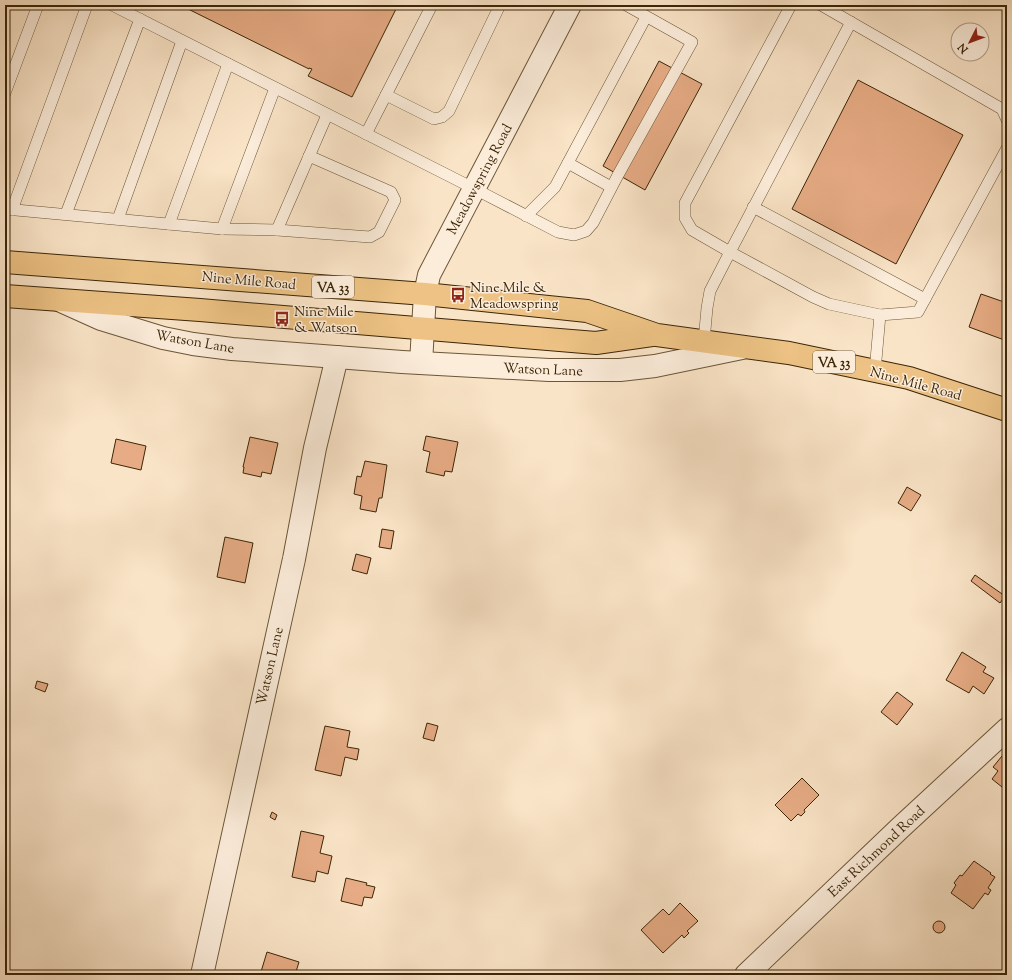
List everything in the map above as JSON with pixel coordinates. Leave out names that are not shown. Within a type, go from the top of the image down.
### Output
[{"type":"main road","name":"Nine Mile Road","points":[[5,262],[425,294],[587,311],[657,335],[747,346],[789,353],[909,378],[1007,410]]},
{"type":"main road","name":"Nine Mile Road","points":[[5,296],[596,343],[657,335]]},
{"type":"street","name":"Meadowspring Road","points":[[421,363],[425,294],[429,275],[570,5]]},
{"type":"street","name":"Watson Lane","points":[[60,300],[101,319],[163,338],[232,349],[421,363],[549,370],[620,370],[655,366],[747,346]]},
{"type":"street","name":"Watson Lane","points":[[202,975],[294,559],[315,448],[337,357]]},
{"type":"street","name":"East Richmond Road","points":[[746,975],[900,828],[1007,729]]},
{"type":"lane","points":[[5,93],[38,5]]},
{"type":"lane","points":[[87,5],[9,209],[222,229],[277,230],[370,237],[379,232],[395,200],[390,192],[309,156]]},
{"type":"lane","points":[[112,5],[327,115],[475,188],[558,232],[574,235],[586,231],[593,223],[692,42],[626,5]]},
{"type":"lane","points":[[366,134],[432,5]]},
{"type":"lane","points":[[386,95],[434,119],[442,117],[448,111],[500,5]]},
{"type":"lane","points":[[791,5],[685,203],[685,218],[692,230],[813,297],[829,304],[880,315],[918,312],[1007,148]]},
{"type":"lane","points":[[821,5],[1002,109],[1007,120]]},
{"type":"lane","points":[[526,216],[555,187],[646,17]]},
{"type":"lane","points":[[66,214],[140,19]]},
{"type":"lane","points":[[704,341],[710,291],[851,22]]},
{"type":"lane","points":[[118,219],[182,41]]},
{"type":"lane","points":[[168,224],[228,64]]},
{"type":"lane","points":[[222,229],[275,88]]},
{"type":"lane","points":[[277,230],[327,115]]},
{"type":"lane","points":[[568,164],[612,186]]},
{"type":"lane","points":[[753,207],[925,299]]},
{"type":"lane","points":[[875,371],[880,315]]},
{"type":"building","points":[[180,5],[398,5],[352,97],[308,76],[312,69],[309,69]]},
{"type":"building","points":[[659,61],[702,84],[645,190],[603,166]]},
{"type":"building","points":[[858,80],[963,135],[896,264],[792,209]]},
{"type":"building","points":[[981,294],[1007,303],[1007,341],[969,327]]},
{"type":"building","points":[[426,436],[458,442],[452,472],[445,471],[444,476],[426,472],[430,452],[423,450]]},
{"type":"building","points":[[250,437],[278,443],[271,474],[262,472],[261,477],[243,473]]},
{"type":"building","points":[[116,439],[146,446],[141,470],[111,463]]},
{"type":"building","points":[[365,461],[387,465],[382,498],[379,498],[376,512],[360,509],[362,496],[354,494],[357,476],[361,477]]},
{"type":"building","points":[[907,487],[921,495],[911,511],[898,503]]},
{"type":"building","points":[[382,529],[394,531],[391,549],[379,547]]},
{"type":"building","points":[[225,537],[253,543],[245,583],[217,577]]},
{"type":"building","points":[[356,554],[371,558],[367,574],[352,570]]},
{"type":"building","points":[[975,575],[1005,596],[1000,603],[971,581]]},
{"type":"building","points":[[962,652],[986,667],[983,672],[994,678],[984,694],[973,686],[969,693],[946,680]]},
{"type":"building","points":[[37,681],[48,684],[45,692],[35,688]]},
{"type":"building","points":[[897,692],[913,704],[897,725],[881,712]]},
{"type":"building","points":[[427,723],[438,726],[434,741],[423,738]]},
{"type":"building","points":[[325,726],[350,731],[347,747],[359,749],[357,760],[345,757],[341,776],[315,770]]},
{"type":"building","points":[[1002,756],[1007,760],[1007,791],[992,779],[998,771],[993,767]]},
{"type":"building","points":[[802,778],[819,795],[804,810],[805,812],[801,816],[798,814],[791,821],[775,805]]},
{"type":"building","points":[[272,812],[277,815],[275,820],[270,817]]},
{"type":"building","points":[[301,831],[324,836],[320,853],[332,856],[328,874],[317,871],[315,882],[292,877]]},
{"type":"building","points":[[974,861],[995,877],[988,888],[991,890],[988,895],[985,893],[973,909],[951,893],[956,885],[954,883],[960,875],[962,876]]},
{"type":"building","points":[[346,878],[367,883],[366,885],[375,887],[372,898],[364,897],[362,906],[341,901]]},
{"type":"building","points":[[680,903],[698,921],[687,931],[689,933],[684,938],[682,935],[663,953],[641,930],[663,909],[669,915]]},
{"type":"building","points":[[937,921],[941,921],[945,927],[941,933],[937,933],[933,929],[933,925]]},
{"type":"building","points":[[267,952],[299,962],[295,975],[260,975]]},
{"type":"place","name":"Nine Mile & Meadowspring","points":[[458,295]]},
{"type":"place","name":"Nine Mile & Watson","points":[[282,319]]}]
